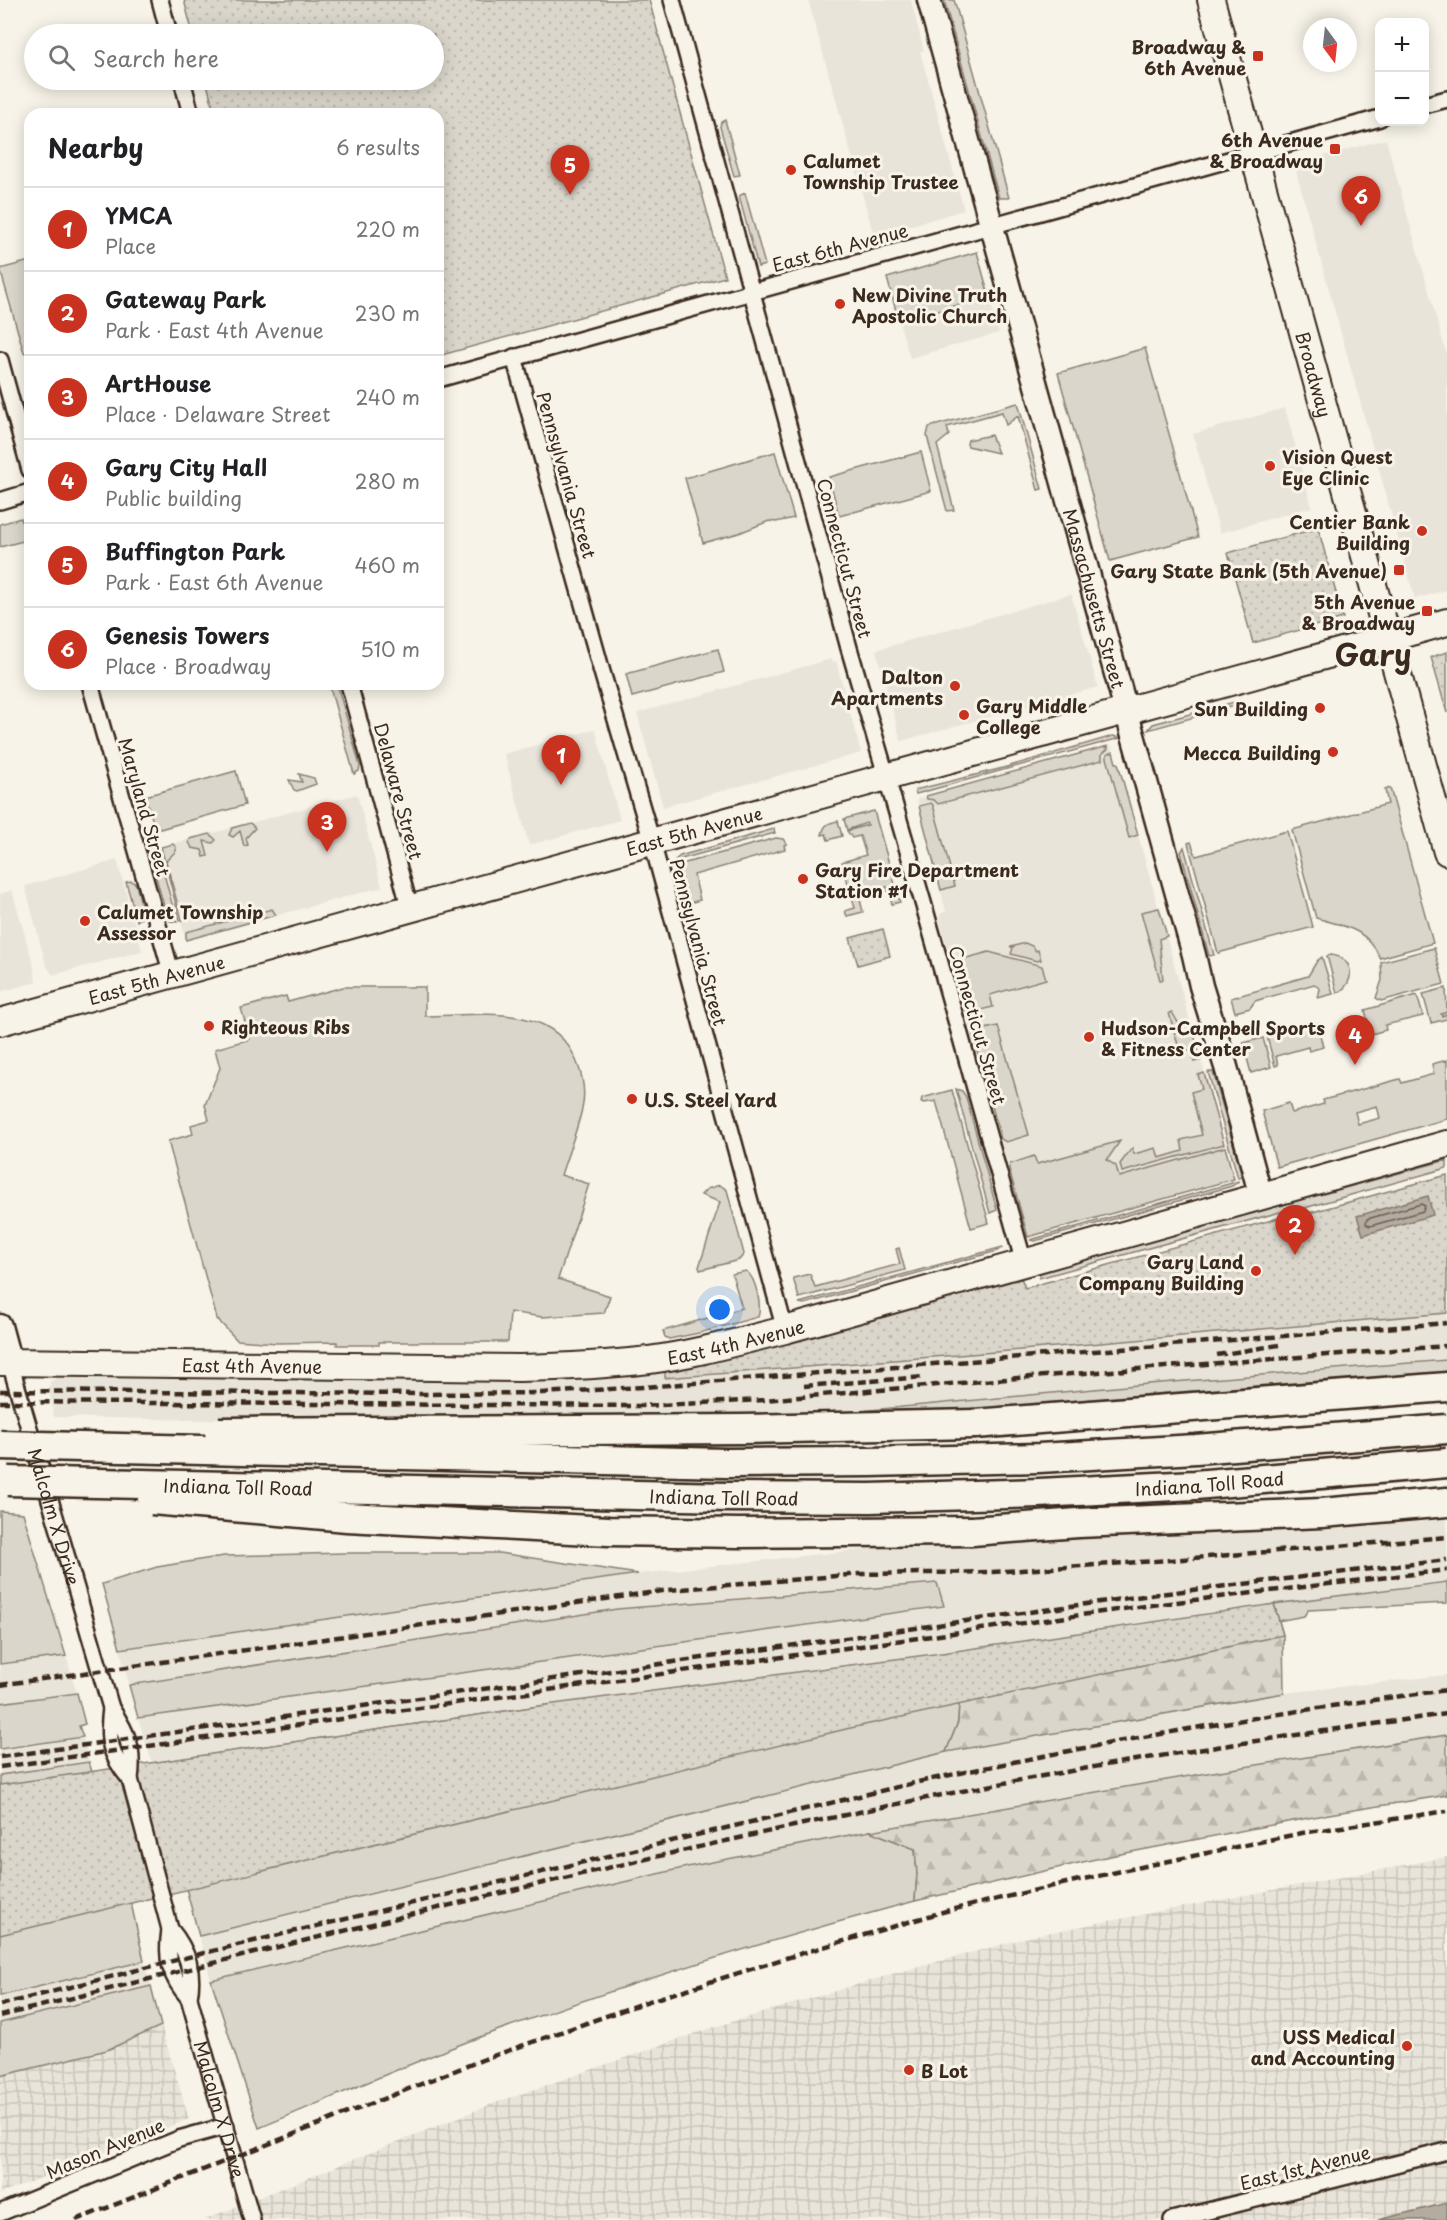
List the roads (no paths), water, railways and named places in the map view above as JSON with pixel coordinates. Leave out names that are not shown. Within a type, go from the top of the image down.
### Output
[{"type":"highway","points":[[0,1445],[182,1432],[742,1429],[975,1424],[1447,1387]]},
{"type":"highway","name":"Indiana Toll Road","points":[[0,1445],[702,1462],[870,1462],[1050,1458],[1447,1429]]},
{"type":"highway","name":"Indiana Toll Road","points":[[4,1481],[634,1496],[870,1498],[1183,1486],[1447,1463]]},
{"type":"highway","points":[[4,1481],[186,1504],[347,1517],[597,1531],[740,1533],[972,1531],[1078,1523],[1310,1514],[1447,1502]]},
{"type":"main road","name":"Broadway","points":[[1210,0],[1447,852]]},
{"type":"main road","name":"East 5th Avenue","points":[[0,1022],[1447,622]]},
{"type":"main road","name":"East 4th Avenue","points":[[5,1362],[519,1368],[650,1360],[785,1330],[1447,1144]]},
{"type":"street","points":[[160,0],[166,24]]},
{"type":"street","name":"Connecticut Street","points":[[672,0],[849,648],[1024,1263]]},
{"type":"street","name":"Massachusetts Street","points":[[929,0],[1261,1197]]},
{"type":"street","points":[[185,90],[189,108]]},
{"type":"street","points":[[1429,104],[1447,99]]},
{"type":"street","name":"East 6th Avenue","points":[[444,377],[1375,119]]},
{"type":"street","name":"Pennsylvania Street","points":[[514,357],[652,842],[785,1330]]},
{"type":"street","points":[[0,360],[24,448]]},
{"type":"street","points":[[0,501],[24,494]]},
{"type":"street","name":"Maryland Street","points":[[92,690],[172,975]]},
{"type":"street","name":"Delaware Street","points":[[351,690],[410,909]]},
{"type":"street","name":"Malcolm X Drive","points":[[0,1326],[5,1362],[111,1708],[108,1732],[116,1762],[130,1779],[171,1929],[167,1951],[176,1984],[189,1998],[252,2220]]},
{"type":"street","name":"Mason Avenue","points":[[0,2213],[179,2139],[226,2126]]},
{"type":"street","name":"East 1st Avenue","points":[[1172,2220],[1447,2151]]},
{"type":"water","points":[[1428,1196],[1433,1215],[1363,1235],[1357,1216]]},
{"type":"water","points":[[1447,2203],[1447,2220],[1378,2220]]},
{"type":"railway","points":[[0,1391],[542,1393],[644,1387],[1447,1323]]},
{"type":"railway","points":[[1217,1355],[1279,1345]]},
{"type":"railway","points":[[0,1402],[640,1406],[764,1400],[1018,1378],[1447,1346]]},
{"type":"railway","points":[[804,1386],[924,1377]]},
{"type":"railway","points":[[0,1685],[669,1590],[860,1574],[992,1572],[1170,1560],[1447,1537]]},
{"type":"railway","points":[[0,1757],[1150,1595],[1447,1560]]},
{"type":"railway","points":[[0,1767],[1152,1605],[1447,1570]]},
{"type":"railway","points":[[0,2005],[204,1953],[918,1782],[1181,1730],[1447,1690]]},
{"type":"railway","points":[[0,2016],[569,1877],[797,1825],[912,1801],[1179,1753],[1447,1714]]},
{"type":"railway","points":[[76,2220],[482,2060],[643,2003],[786,1958],[946,1911],[1079,1880],[1302,1833],[1447,1811]]},
{"type":"place","name":"Broadway & 6th Avenue","points":[[1258,56]]},
{"type":"place","name":"6th Avenue & Broadway","points":[[1335,149]]},
{"type":"place","name":"Calumet Township Trustee","points":[[791,170]]},
{"type":"place","name":"Buffington Park","points":[[570,195]]},
{"type":"place","name":"Genesis Towers","points":[[1361,226]]},
{"type":"place","name":"New Divine Truth Apostolic Church","points":[[840,304]]},
{"type":"place","name":"Vision Quest Eye Clinic","points":[[1270,466]]},
{"type":"place","name":"Centier Bank Building","points":[[1422,531]]},
{"type":"place","name":"Gary State Bank (5th Avenue)","points":[[1399,570]]},
{"type":"place","name":"5th Avenue & Broadway","points":[[1427,611]]},
{"type":"place","name":"Dalton Apartments","points":[[955,686]]},
{"type":"place","name":"Sun Building","points":[[1320,708]]},
{"type":"place","name":"Gary Middle College","points":[[964,715]]},
{"type":"place","name":"Mecca Building","points":[[1333,752]]},
{"type":"place","name":"YMCA","points":[[561,785]]},
{"type":"place","name":"ArtHouse","points":[[327,852]]},
{"type":"place","name":"Gary Fire Department Station #1","points":[[803,879]]},
{"type":"place","name":"Calumet Township Assessor","points":[[85,921]]},
{"type":"place","name":"Righteous Ribs","points":[[209,1026]]},
{"type":"place","name":"Hudson-Campbell Sports & Fitness Center","points":[[1089,1037]]},
{"type":"place","name":"Gary City Hall","points":[[1355,1065]]},
{"type":"place","name":"U.S. Steel Yard","points":[[632,1099]]},
{"type":"place","name":"Gateway Park","points":[[1295,1255]]},
{"type":"place","name":"Gary Land Company Building","points":[[1256,1271]]},
{"type":"place","name":"USS Medical and Accounting","points":[[1407,2046]]},
{"type":"place","name":"B Lot","points":[[909,2070]]},
{"type":"district","name":"Gary","points":[[1373,653]]}]
